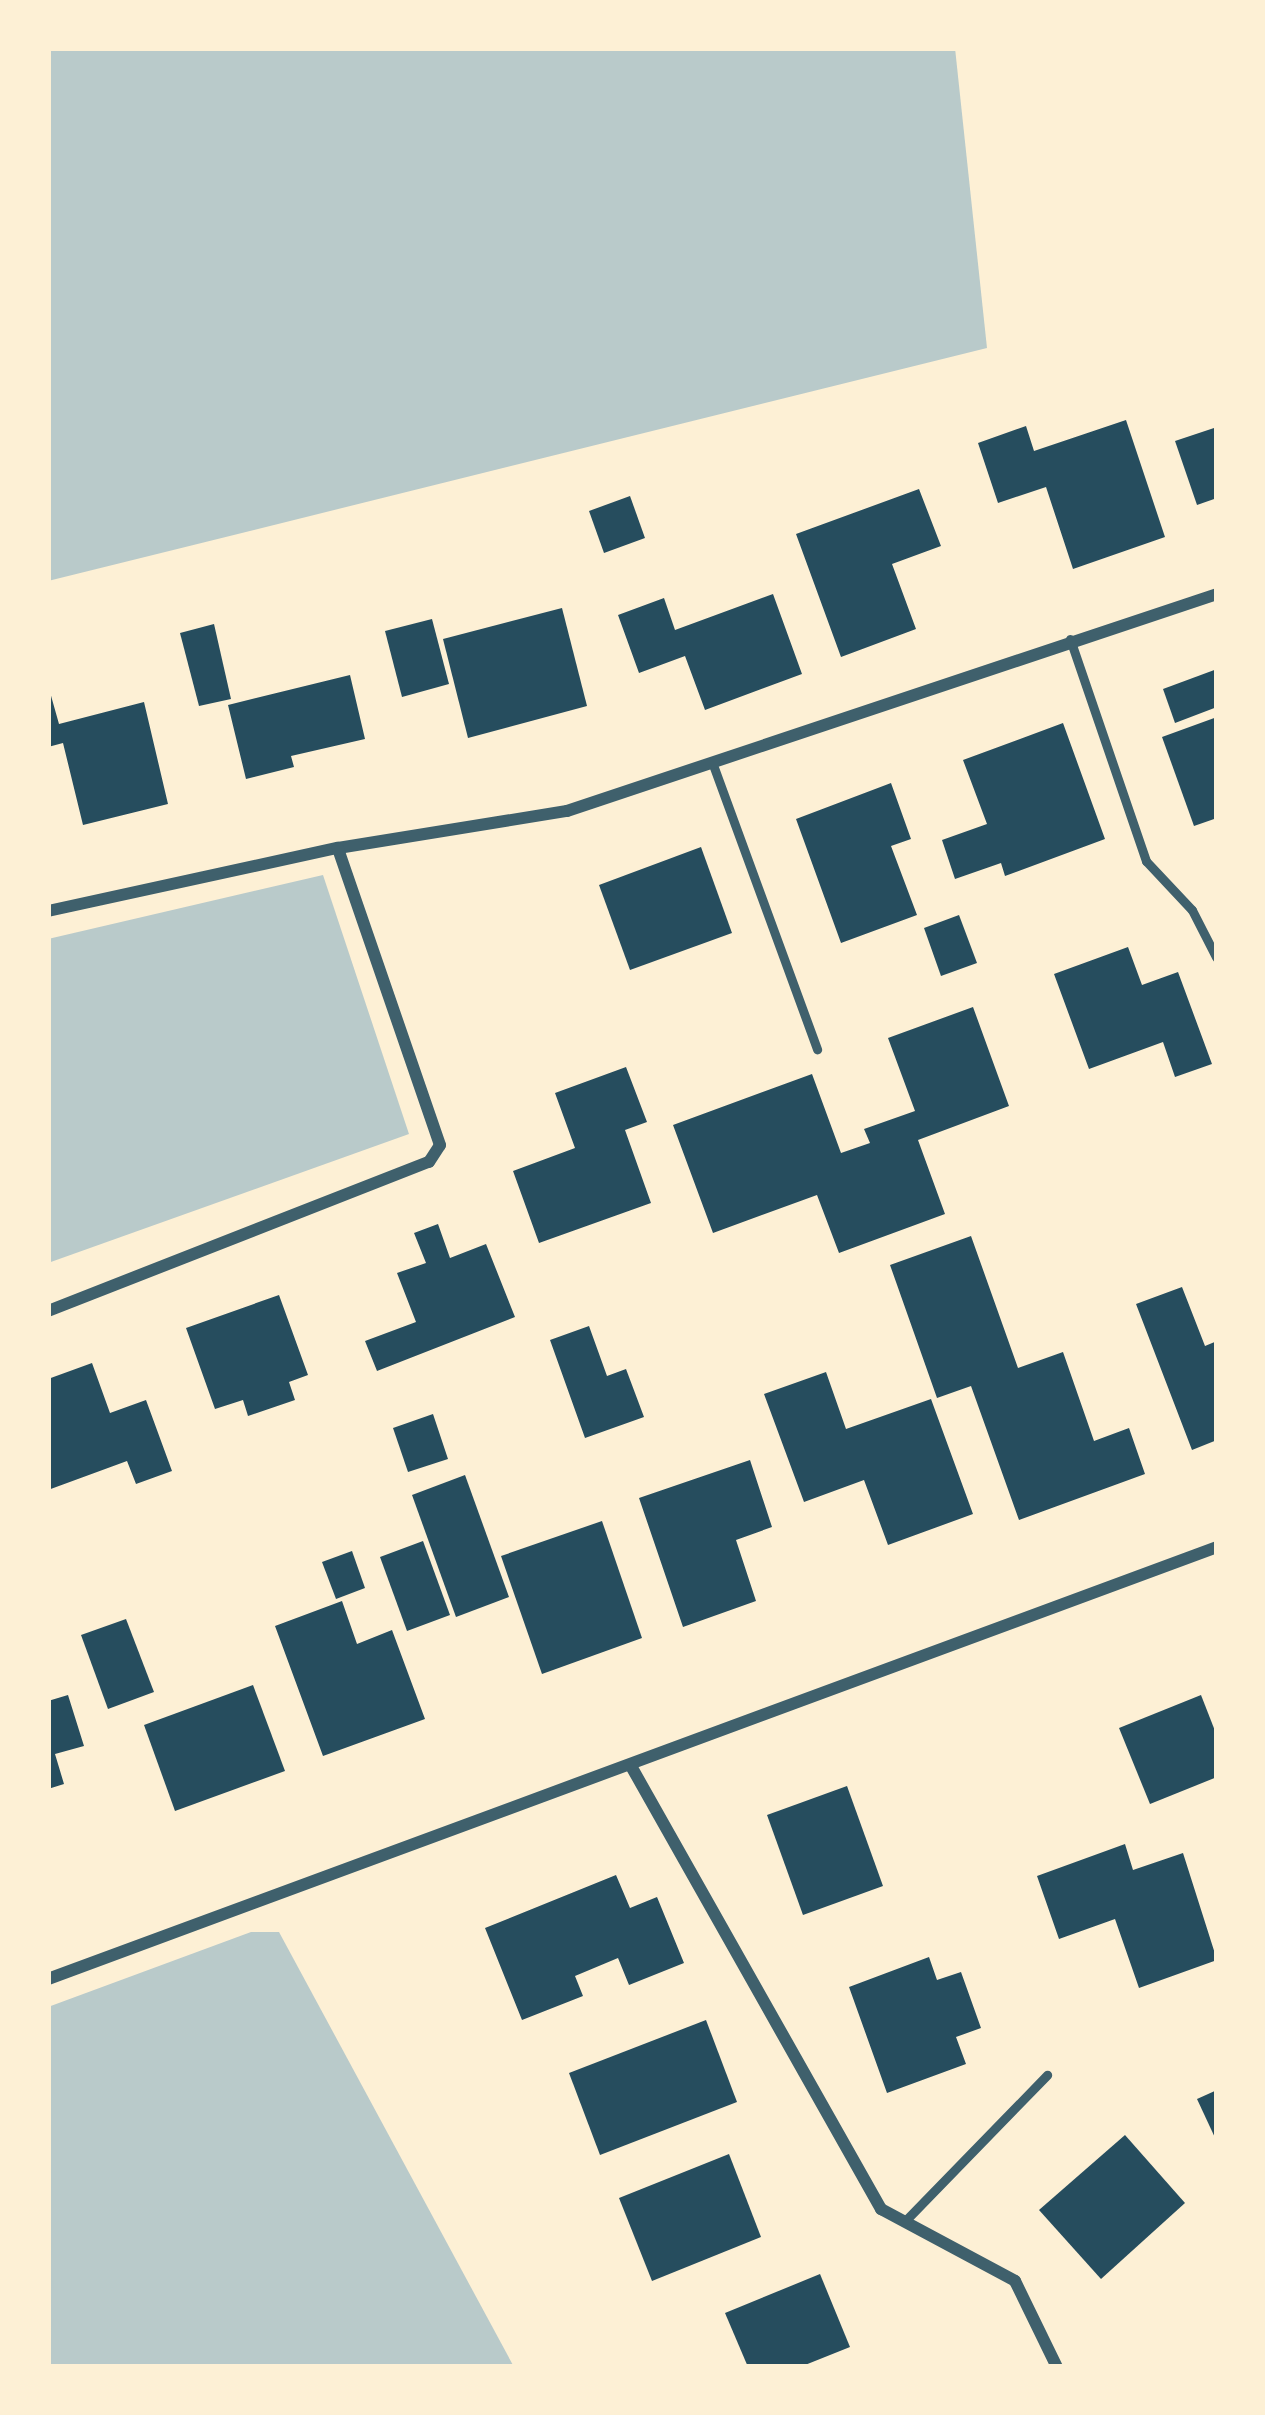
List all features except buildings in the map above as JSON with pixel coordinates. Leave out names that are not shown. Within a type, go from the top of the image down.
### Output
[{"type":"street","points":[[48,910],[338,848],[568,811],[1070,639],[1217,594]]},
{"type":"street","points":[[48,1311],[429,1162],[440,1144],[434,1123],[338,848]]},
{"type":"street","points":[[48,1979],[1217,1547]]},
{"type":"street","points":[[631,1766],[881,2209],[1015,2281],[1057,2367]]},
{"type":"lane","points":[[1070,639],[1146,861],[1157,879],[1192,910],[1216,957]]},
{"type":"lane","points":[[712,762],[817,1048]]},
{"type":"lane","points":[[905,2221],[1047,2075]]},
{"type":"shaded area","points":[[48,48],[955,48],[987,348],[48,581]]},
{"type":"shaded area","points":[[323,875],[409,1134],[48,1263],[48,939]]},
{"type":"shaded area","points":[[251,1932],[279,1932],[514,2367],[48,2367],[48,2007]]}]
